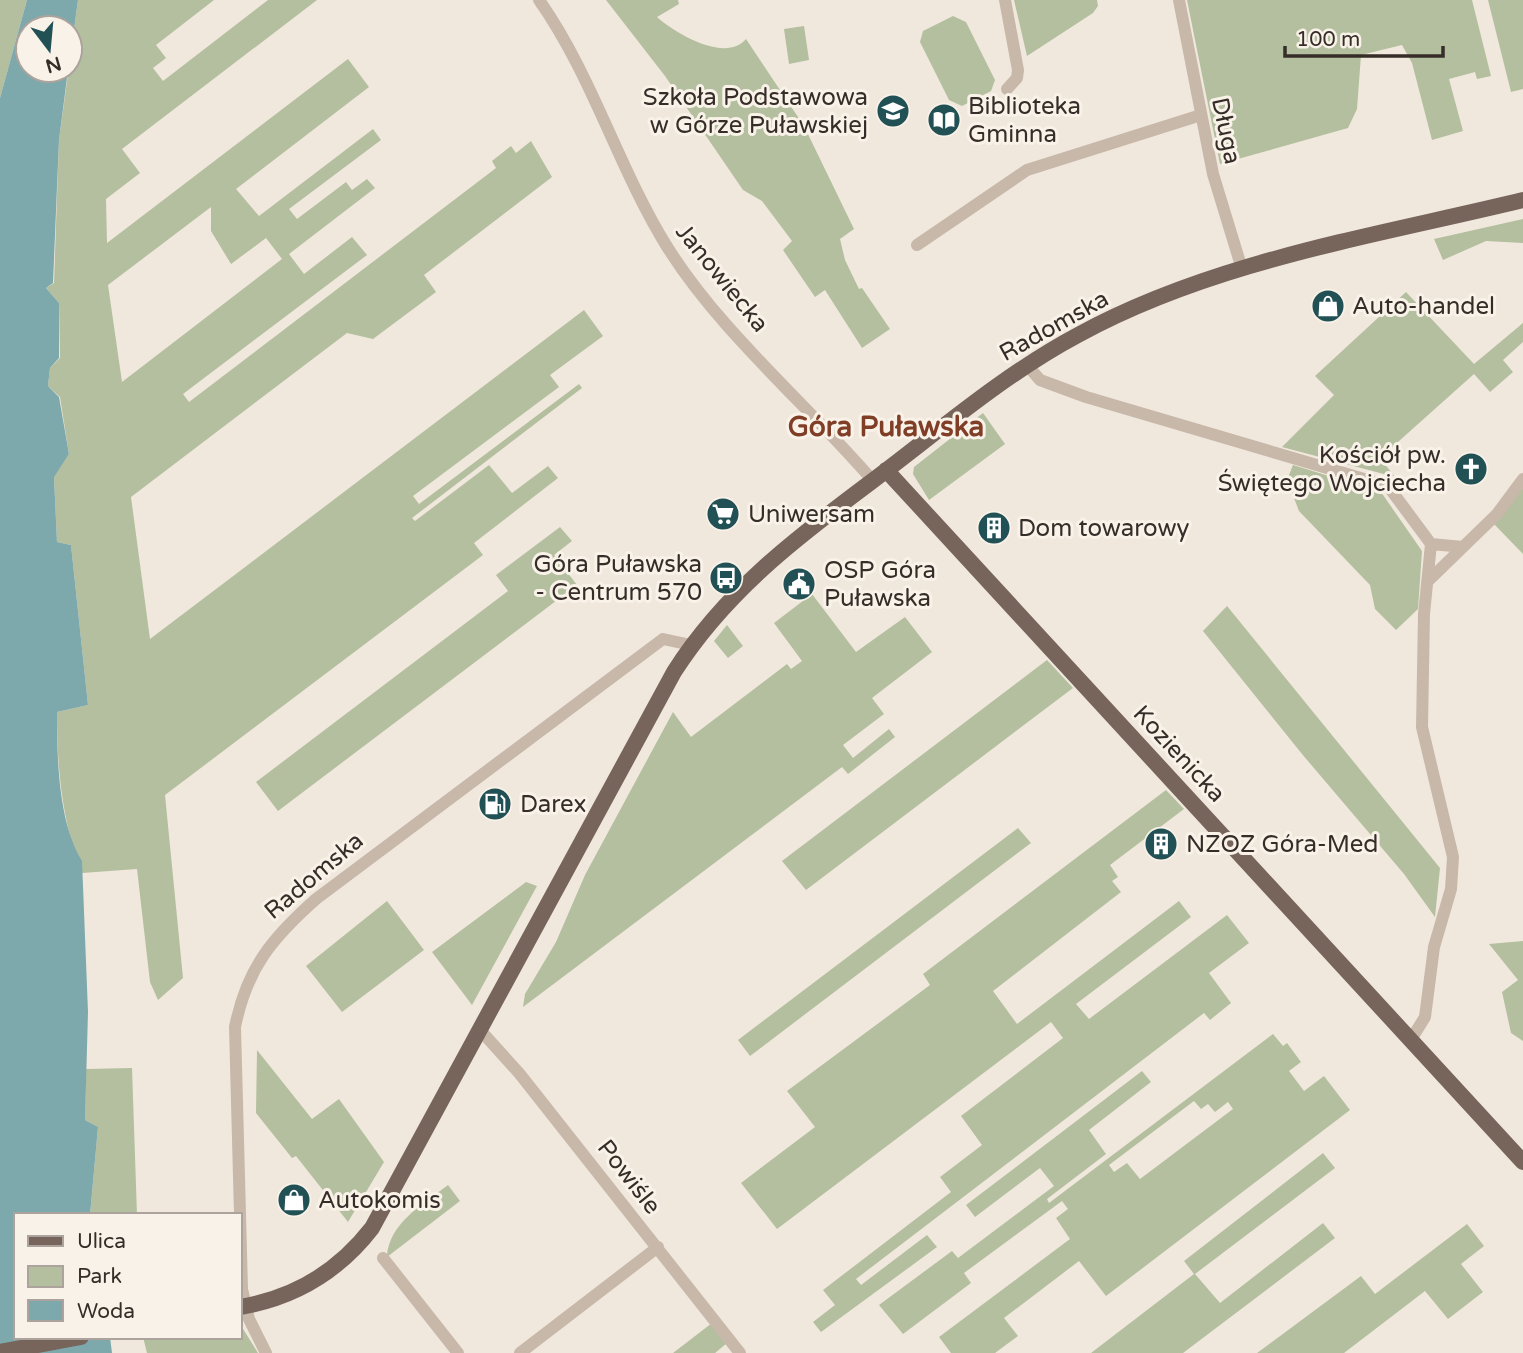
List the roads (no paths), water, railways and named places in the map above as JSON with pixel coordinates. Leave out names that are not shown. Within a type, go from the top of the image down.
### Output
[{"type":"main road","name":"Radomska","points":[[242,1307],[304,1287],[339,1264],[358,1247],[384,1210],[652,712],[691,645],[741,586],[887,470],[1027,365],[1080,333],[1142,303],[1242,269],[1523,200]]},
{"type":"main road","name":"Kozienicka","points":[[887,470],[1412,1038],[1523,1162]]},
{"type":"main road","points":[[0,1352],[70,1339]]},
{"type":"street","name":"Janowiecka","points":[[539,0],[568,48],[654,224],[678,263],[715,310],[873,481]]},
{"type":"street","points":[[1004,0],[1018,70],[1017,78],[1007,89]]},
{"type":"street","name":"Długa","points":[[1179,0],[1213,174],[1242,269]]},
{"type":"street","points":[[917,245],[1027,170],[1201,114]]},
{"type":"street","points":[[1027,365],[1040,380],[1086,397],[1388,485],[1431,544],[1427,582],[1422,727],[1453,857],[1451,889],[1434,947],[1425,1017],[1412,1038]]},
{"type":"street","points":[[1427,582],[1497,514],[1523,479]]},
{"type":"street","points":[[1431,544],[1463,547]]},
{"type":"street","name":"Radomska","points":[[240,1213],[235,1027],[241,995],[261,957],[284,928],[316,899],[663,639],[691,645]]},
{"type":"street","name":"Powiśle","points":[[481,1031],[519,1073],[740,1353]]},
{"type":"street","points":[[520,1353],[658,1247]]},
{"type":"street","points":[[383,1258],[458,1353]]},
{"type":"street","points":[[242,1307],[266,1353]]},
{"type":"water","points":[[27,0],[78,0],[76,14],[23,14]]},
{"type":"water","points":[[14,47],[14,84],[66,84],[59,140],[53,283],[46,288],[59,303],[59,358],[50,368],[48,386],[59,397],[69,454],[54,477],[57,542],[71,545],[88,705],[57,712],[58,749],[60,789],[68,828],[82,861],[88,1012],[85,1120],[98,1127],[90,1213],[14,1213],[14,1339],[110,1339],[112,1353],[0,1353],[0,98]]},
{"type":"place","name":"Szkoła Podstawowa w Górze Puławskiej","points":[[893,111]]},
{"type":"place","name":"Biblioteka Gminna","points":[[944,120]]},
{"type":"place","name":"Auto-handel","points":[[1328,306]]},
{"type":"place","name":"Kościół pw. Świętego Wojciecha","points":[[1471,469]]},
{"type":"place","name":"Uniwersam","points":[[723,514]]},
{"type":"place","name":"Dom towarowy","points":[[994,528]]},
{"type":"place","name":"Góra Puławska - Centrum 570","points":[[726,578]]},
{"type":"place","name":"OSP Góra Puławska","points":[[799,584]]},
{"type":"place","name":"Darex","points":[[495,804]]},
{"type":"place","name":"NZOZ Góra-Med","points":[[1161,844]]},
{"type":"place","name":"Autokomis","points":[[294,1200]]},
{"type":"district","name":"Góra Puławska","points":[[886,427]]}]
